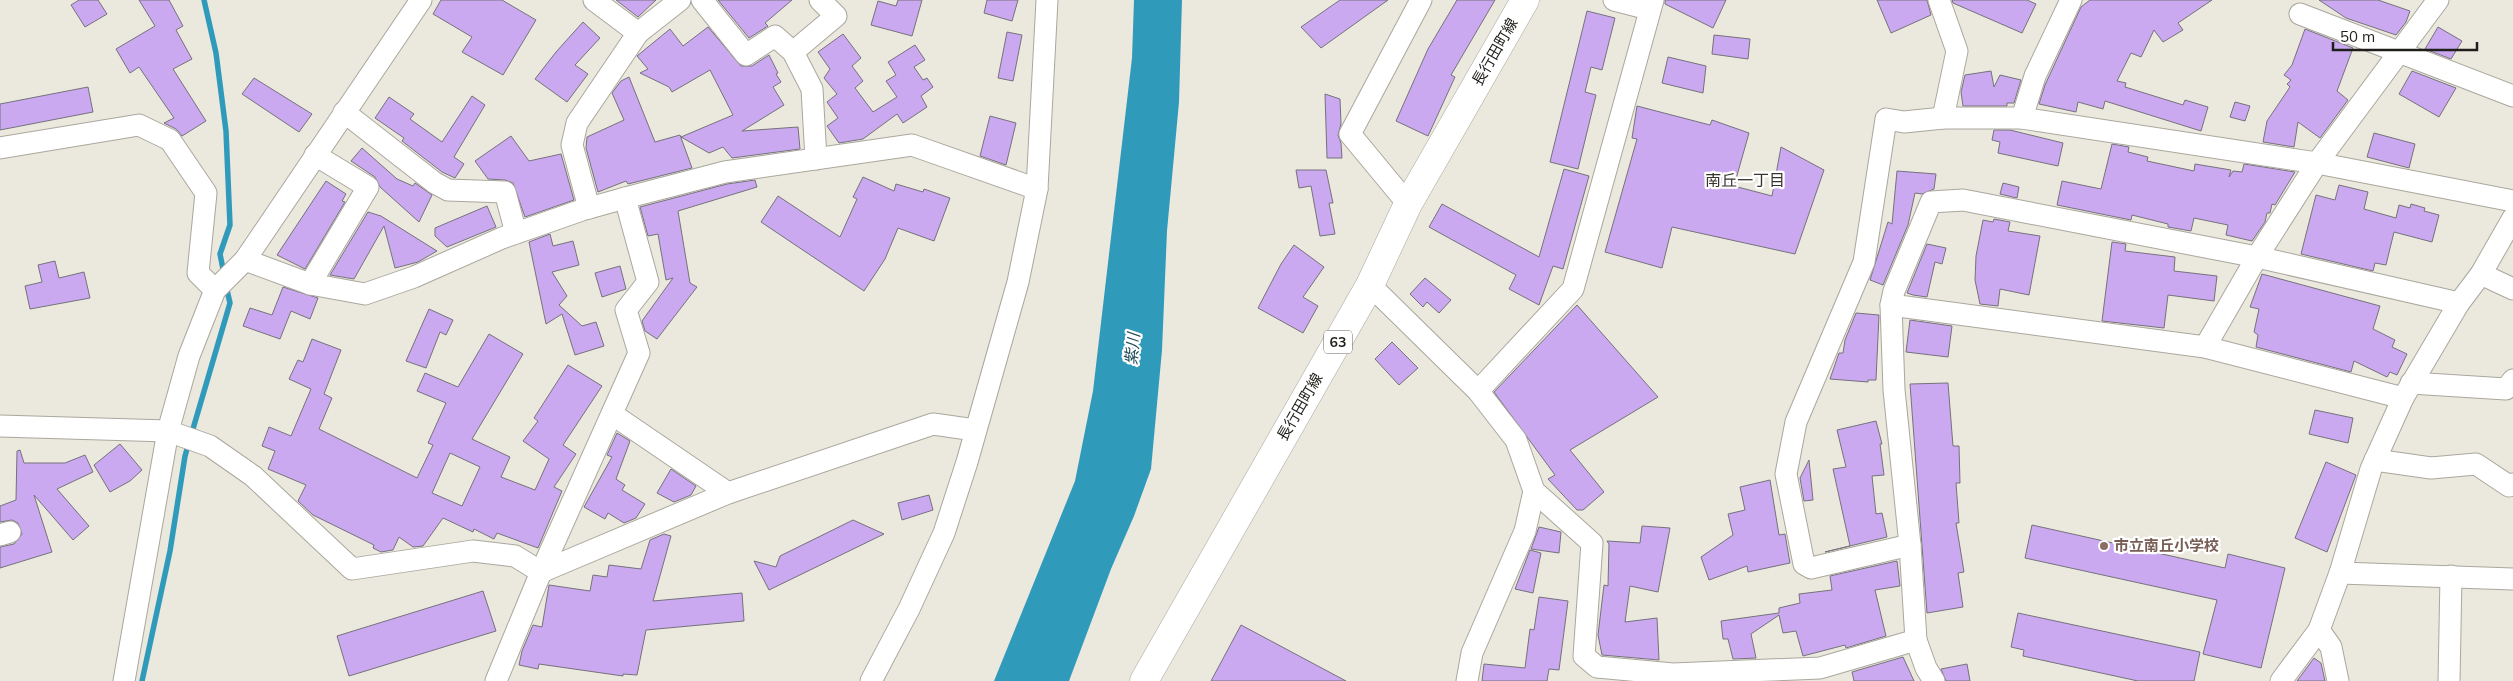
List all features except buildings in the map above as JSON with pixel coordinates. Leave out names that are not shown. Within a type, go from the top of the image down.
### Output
[{"type":"main road","name":"長行田町線","points":[[1144,681],[1370,285],[1408,204],[1525,0]]},
{"type":"street","points":[[124,681],[168,432],[189,356],[215,290],[245,260],[421,0]]},
{"type":"street","points":[[594,0],[638,33]]},
{"type":"street","points":[[589,208],[572,145],[577,123],[638,33],[680,0]]},
{"type":"street","points":[[702,0],[746,55],[775,36],[793,52],[812,89],[816,159]]},
{"type":"street","points":[[793,52],[836,16],[820,0]]},
{"type":"street","points":[[871,681],[909,609],[944,533],[1018,282],[1037,189],[1047,0]]},
{"type":"street","points":[[1408,204],[1350,134],[1421,0]]},
{"type":"street","points":[[1478,390],[1573,289],[1651,5],[1614,0]]},
{"type":"street","points":[[1939,0],[1957,51],[1943,118]]},
{"type":"street","points":[[2205,347],[2257,257],[2317,163],[2438,0]]},
{"type":"street","points":[[2022,118],[2035,76],[2064,2]]},
{"type":"street","points":[[2300,14],[2513,96]]},
{"type":"street","points":[[344,112],[435,183],[448,190],[505,192],[516,233]]},
{"type":"street","points":[[1910,544],[1811,568],[1804,564],[1786,474],[1796,422],[1864,262],[1886,119],[1904,122],[1943,118],[2022,118],[2317,163],[2513,201]]},
{"type":"street","points":[[0,148],[139,125],[170,140],[206,193],[198,273],[215,290]]},
{"type":"street","points":[[245,260],[310,284],[365,294],[414,276],[516,233],[589,208],[724,172],[912,146],[1037,189]]},
{"type":"street","points":[[310,284],[368,187],[315,155]]},
{"type":"street","points":[[496,681],[541,572],[639,352],[626,310],[648,282],[626,198]]},
{"type":"street","points":[[1934,681],[1926,668],[1916,640],[1910,544],[1894,390],[1891,305],[1894,291],[1931,202],[1963,200],[2257,257],[2459,303]]},
{"type":"street","points":[[2281,681],[2319,630],[2340,573],[2375,460],[2407,391],[2459,303],[2481,274],[2513,218]]},
{"type":"street","points":[[2481,274],[2513,289]]},
{"type":"street","points":[[1370,285],[1478,390],[1516,440],[1534,491],[1592,543],[1584,656],[1597,667],[1673,674],[1820,668],[1916,640]]},
{"type":"street","points":[[1891,305],[2205,347],[2407,391],[2506,389],[2513,380]]},
{"type":"street","points":[[612,414],[728,493]]},
{"type":"street","points":[[541,572],[728,493],[933,424],[975,430]]},
{"type":"street","points":[[0,426],[168,432],[210,446],[253,476],[352,569],[473,550],[515,556],[541,572]]},
{"type":"street","points":[[2375,460],[2431,468],[2476,464],[2509,486],[2513,484]]},
{"type":"street","points":[[1467,681],[1472,653],[1525,532],[1534,491]]},
{"type":"street","points":[[2340,573],[2513,579]]},
{"type":"street","points":[[2449,681],[2451,576]]},
{"type":"street","points":[[2319,630],[2331,647],[2338,681]]},
{"type":"water","name":"紫川","points":[[1134,0],[1182,0],[1179,102],[1167,231],[1162,350],[1151,469],[1069,681],[994,681],[1075,481],[1093,391],[1132,58]]},
{"type":"waterway","points":[[204,0],[216,53],[226,131],[230,225],[220,254],[224,274]]},
{"type":"waterway","points":[[142,681],[170,551],[185,456],[230,303],[226,286]]},
{"type":"place","name":"市立南丘小学校","points":[[2104,546]]},
{"type":"district","name":"南丘一丁目","points":[[1745,180]]}]
